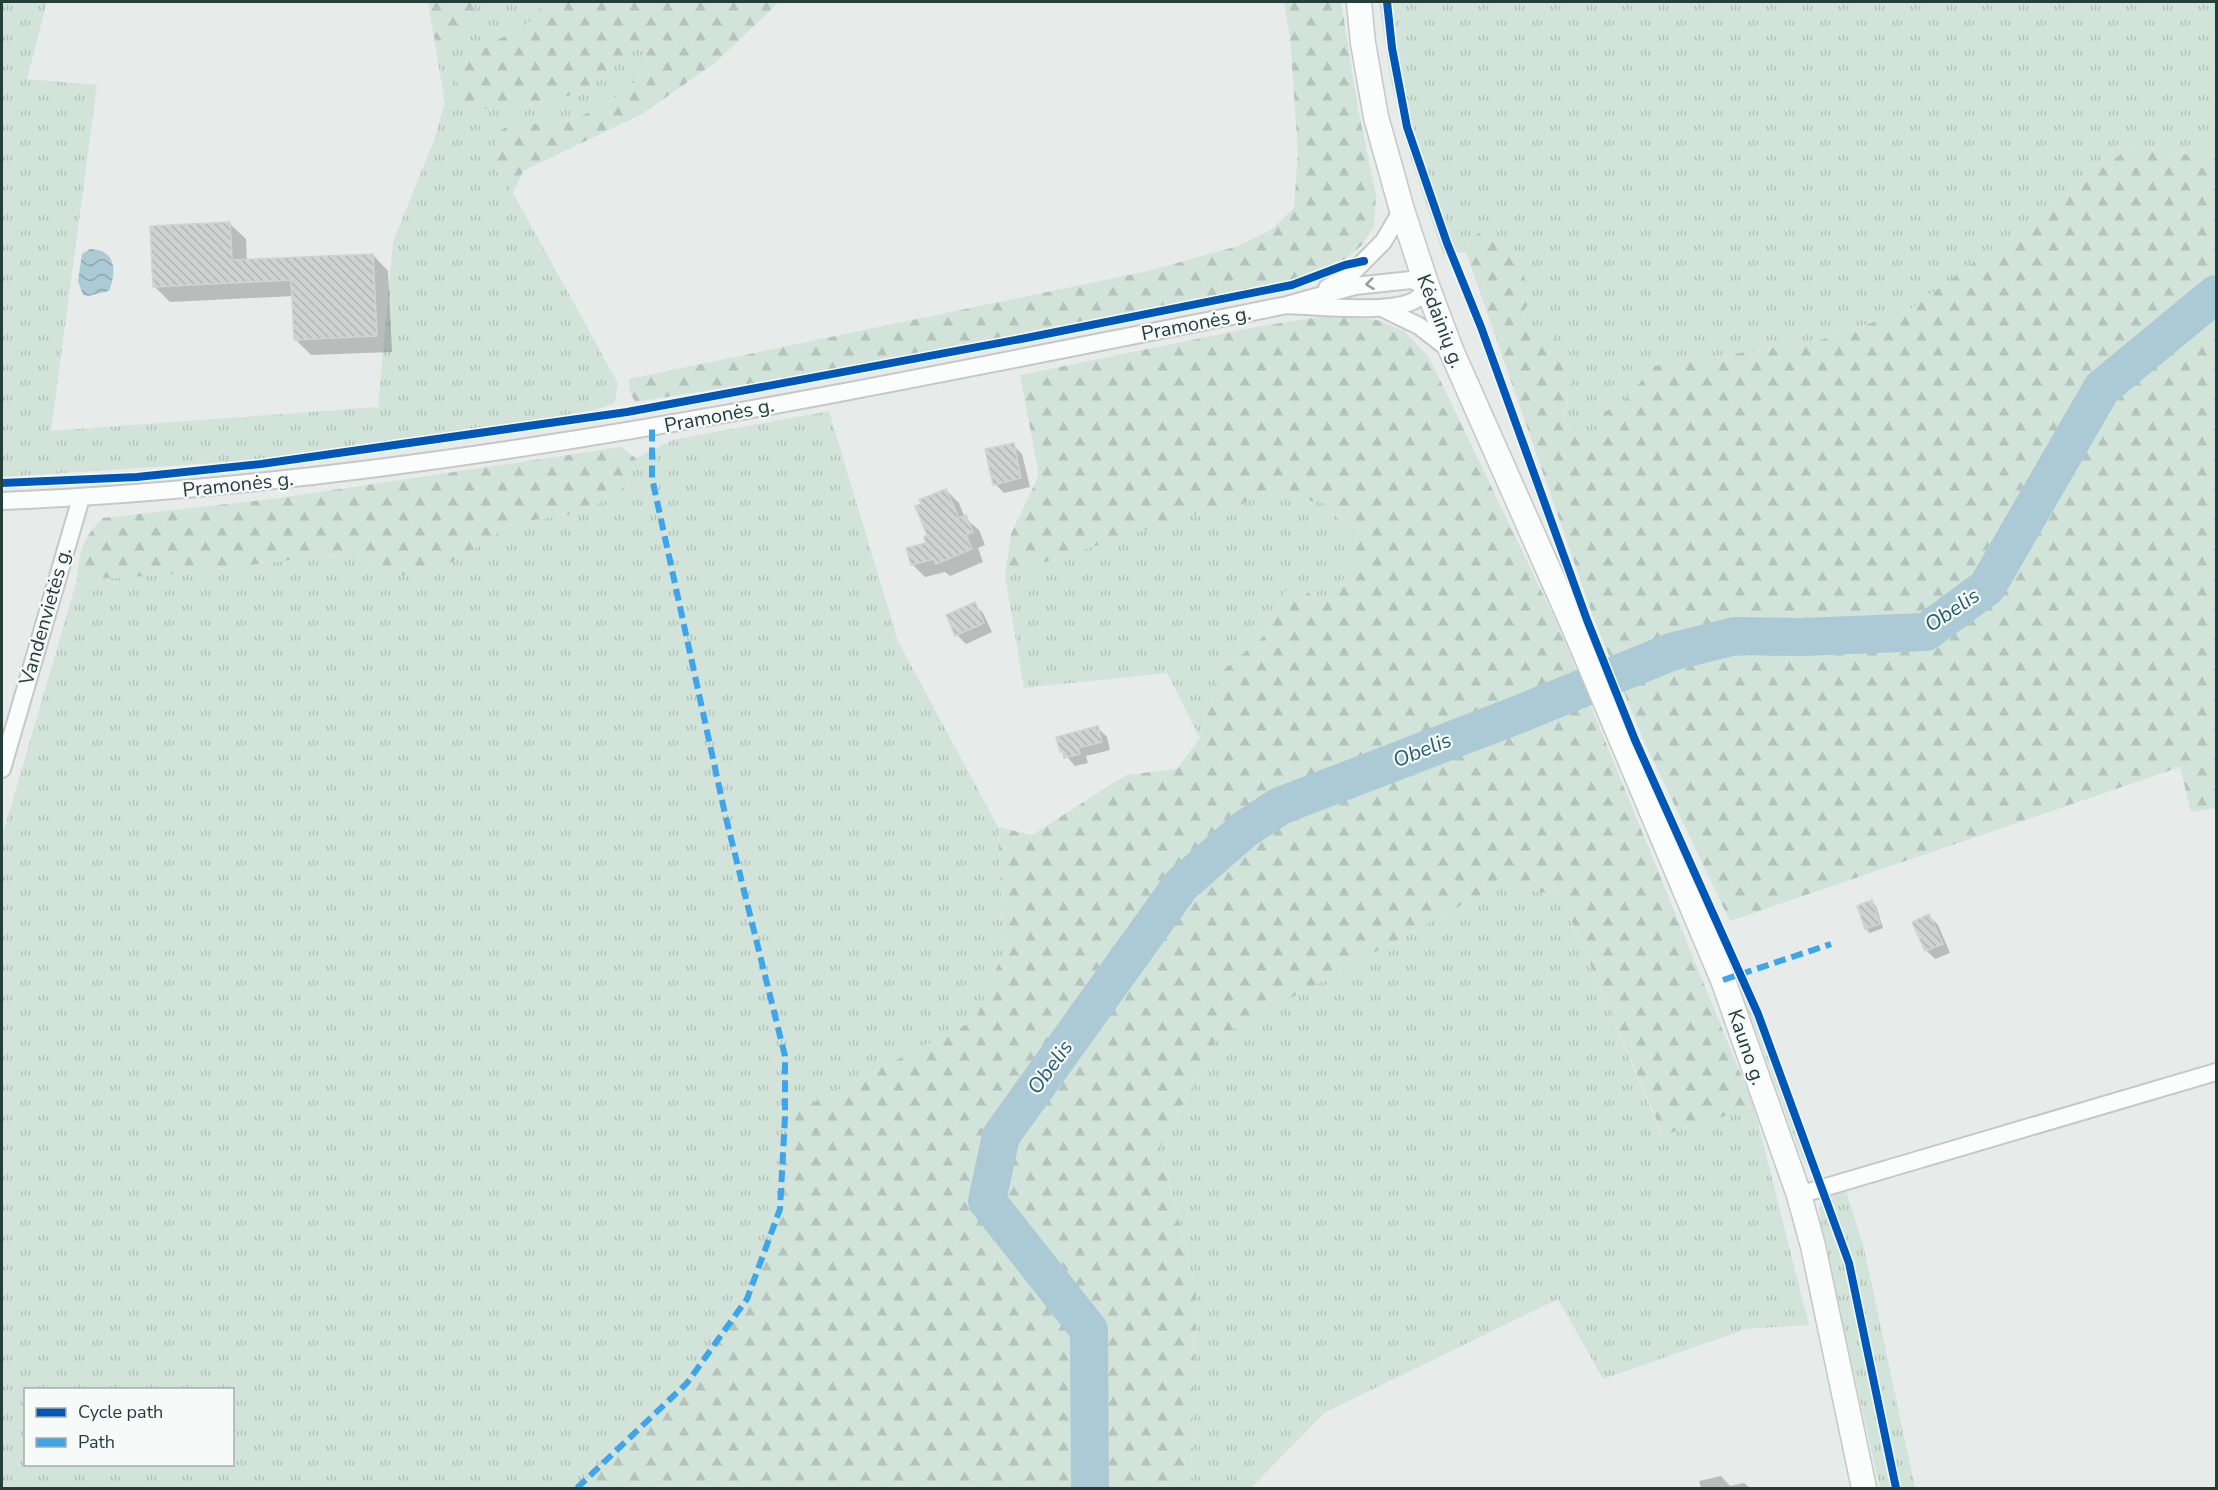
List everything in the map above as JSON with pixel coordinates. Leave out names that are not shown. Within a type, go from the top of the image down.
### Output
[{"type":"main road","name":"Kėdainių g.","points":[[1359,2],[1363,44],[1376,117],[1402,210],[1427,286],[1451,350],[1573,625]]},
{"type":"main road","name":"Kauno g.","points":[[1573,625],[1723,980],[1799,1195],[1813,1246],[1864,1488]]},
{"type":"street","points":[[1312,298],[1353,272],[1371,255],[1383,242],[1402,210]]},
{"type":"street","name":"Pramonės g.","points":[[2,501],[81,498],[264,482],[630,431],[1026,357],[1287,305],[1355,286],[1411,280],[1427,286]]},
{"type":"street","points":[[1287,305],[1382,308],[1405,305],[1418,298],[1427,286]]},
{"type":"street","points":[[1382,308],[1419,327],[1451,350]]},
{"type":"street","name":"Vandenvietės g.","points":[[2,769],[81,498]]},
{"type":"street","points":[[1799,1195],[2217,1072]]},
{"type":"green space","points":[[2,2],[47,2],[27,79],[97,85],[51,431],[378,407],[393,242],[434,140],[445,102],[434,38],[445,45],[475,2],[541,2],[536,18],[506,36],[519,107],[585,92],[623,55],[640,48],[648,57],[635,82],[603,107],[562,123],[544,125],[514,121],[491,162],[513,193],[618,383],[614,403],[595,410],[386,445],[230,462],[2,477]]},
{"type":"green space","points":[[428,2],[475,2],[473,27],[461,43],[445,45],[434,38]]},
{"type":"green space","points":[[541,2],[779,2],[715,63],[642,114],[523,171],[513,193],[491,162],[499,132],[514,121],[544,125],[562,123],[603,107],[635,82],[648,57],[640,48],[623,55],[585,92],[519,107],[482,109],[462,100],[454,76],[469,52],[506,36],[536,18]]},
{"type":"green space","points":[[1284,2],[1341,2],[1358,109],[1376,195],[1374,226],[1362,245],[1342,262],[1300,278],[1175,305],[792,377],[635,402],[629,390],[629,379],[1148,271],[1238,246],[1271,230],[1294,208],[1298,153],[1290,37]]},
{"type":"green space","points":[[1379,2],[2216,2],[2216,156],[2125,151],[1909,310],[1817,341],[1654,366],[1626,399],[1603,413],[1595,436],[1574,436],[1563,421],[1568,400],[1549,333],[1528,329],[1522,313],[1471,238],[1466,252],[1443,255],[1410,155],[1391,82]]},
{"type":"green space","points":[[2125,151],[2216,156],[2216,808],[2191,812],[2180,767],[1730,921],[1643,739],[1593,616],[1466,252],[1471,238],[1486,229],[1513,255],[1533,296],[1522,313],[1528,329],[1549,333],[1575,361],[1563,421],[1574,436],[1594,436],[1603,413],[1626,399],[1654,366],[1817,341],[1909,310]]},
{"type":"green space","points":[[1326,316],[1377,320],[1404,331],[1429,357],[1560,630],[1754,1107],[1663,1135],[1561,896],[1500,884],[1219,1037],[1160,1148],[1196,1288],[1191,1488],[577,1488],[687,1383],[747,1299],[780,1209],[785,1117],[975,1020],[1004,951],[998,827],[1032,835],[1126,775],[1177,769],[1200,738],[1218,675],[1264,636],[1286,590],[1302,586],[1317,601],[1335,590],[1346,576],[1357,538],[1324,503],[1260,493],[1221,517],[1204,511],[1005,575],[1011,534],[1039,475],[1020,375],[1256,327]]},
{"type":"green space","points":[[829,411],[898,641],[998,827],[1004,951],[975,1020],[785,1117],[780,1209],[747,1299],[687,1383],[577,1488],[2,1488],[2,837],[77,580],[167,575],[325,556],[364,558],[387,577],[436,572],[513,523],[581,513],[627,485],[636,458],[673,440]]},
{"type":"green space","points":[[621,447],[636,458],[627,485],[581,513],[513,523],[436,572],[387,577],[364,558],[325,556],[167,575],[77,580],[83,546],[90,533],[103,518],[280,498]]},
{"type":"green space","points":[[1260,493],[1324,503],[1357,538],[1352,559],[1341,583],[1327,596],[1317,601],[1302,586],[1286,590],[1264,636],[1218,675],[1200,738],[1167,673],[1024,688],[1005,575],[1204,510],[1221,517]]},
{"type":"green space","points":[[1500,884],[1561,896],[1662,1135],[1754,1107],[1809,1325],[1746,1329],[1603,1379],[1558,1299],[1324,1413],[1251,1488],[1191,1488],[1196,1288],[1160,1148],[1219,1037]]},
{"type":"green space","points":[[1718,925],[1758,1014],[1823,1188],[1843,1182],[1864,1248],[1915,1488],[1880,1488],[1825,1246],[1819,1209],[1823,1189],[1802,1158]]},
{"type":"water","points":[[90,249],[99,250],[110,257],[113,276],[109,291],[88,296],[83,295],[78,281],[82,254]]},
{"type":"building","points":[[230,222],[232,260],[373,254],[377,336],[294,340],[291,280],[153,287],[150,226]]},
{"type":"building","points":[[1014,443],[1021,478],[993,485],[985,449]]},
{"type":"building","points":[[946,489],[959,518],[966,515],[973,532],[966,535],[972,549],[936,564],[934,559],[911,565],[906,548],[926,543],[924,537],[927,535],[915,506],[921,504],[919,500]]},
{"type":"building","points":[[975,602],[984,623],[955,636],[946,615]]},
{"type":"building","points":[[1098,726],[1102,742],[1078,748],[1080,754],[1064,758],[1056,737]]},
{"type":"building","points":[[1872,900],[1880,924],[1865,929],[1857,906]]},
{"type":"building","points":[[1929,914],[1943,944],[1925,951],[1912,922]]},
{"type":"waterway","name":"Obelis","points":[[1090,1488],[1089,1330],[987,1201],[1001,1136],[1181,885],[1245,829],[1280,806],[1517,715],[1671,652],[1735,636],[1803,637],[1926,632],[1987,587],[2102,388],[2216,294]]},
{"type":"marked path","points":[[577,1488],[687,1383],[747,1299],[780,1209],[785,1117],[785,1056],[725,814],[652,478],[652,428]]},
{"type":"marked path","points":[[1723,980],[1831,944]]},
{"type":"cycle path","points":[[1387,2],[1392,48],[1407,127],[1447,243],[1481,327],[1587,620],[1635,740],[1758,1014],[1849,1263],[1896,1488]]},
{"type":"cycle path","points":[[2,483],[137,477],[261,464],[627,412],[1021,339],[1292,285],[1345,265],[1364,261]]}]
